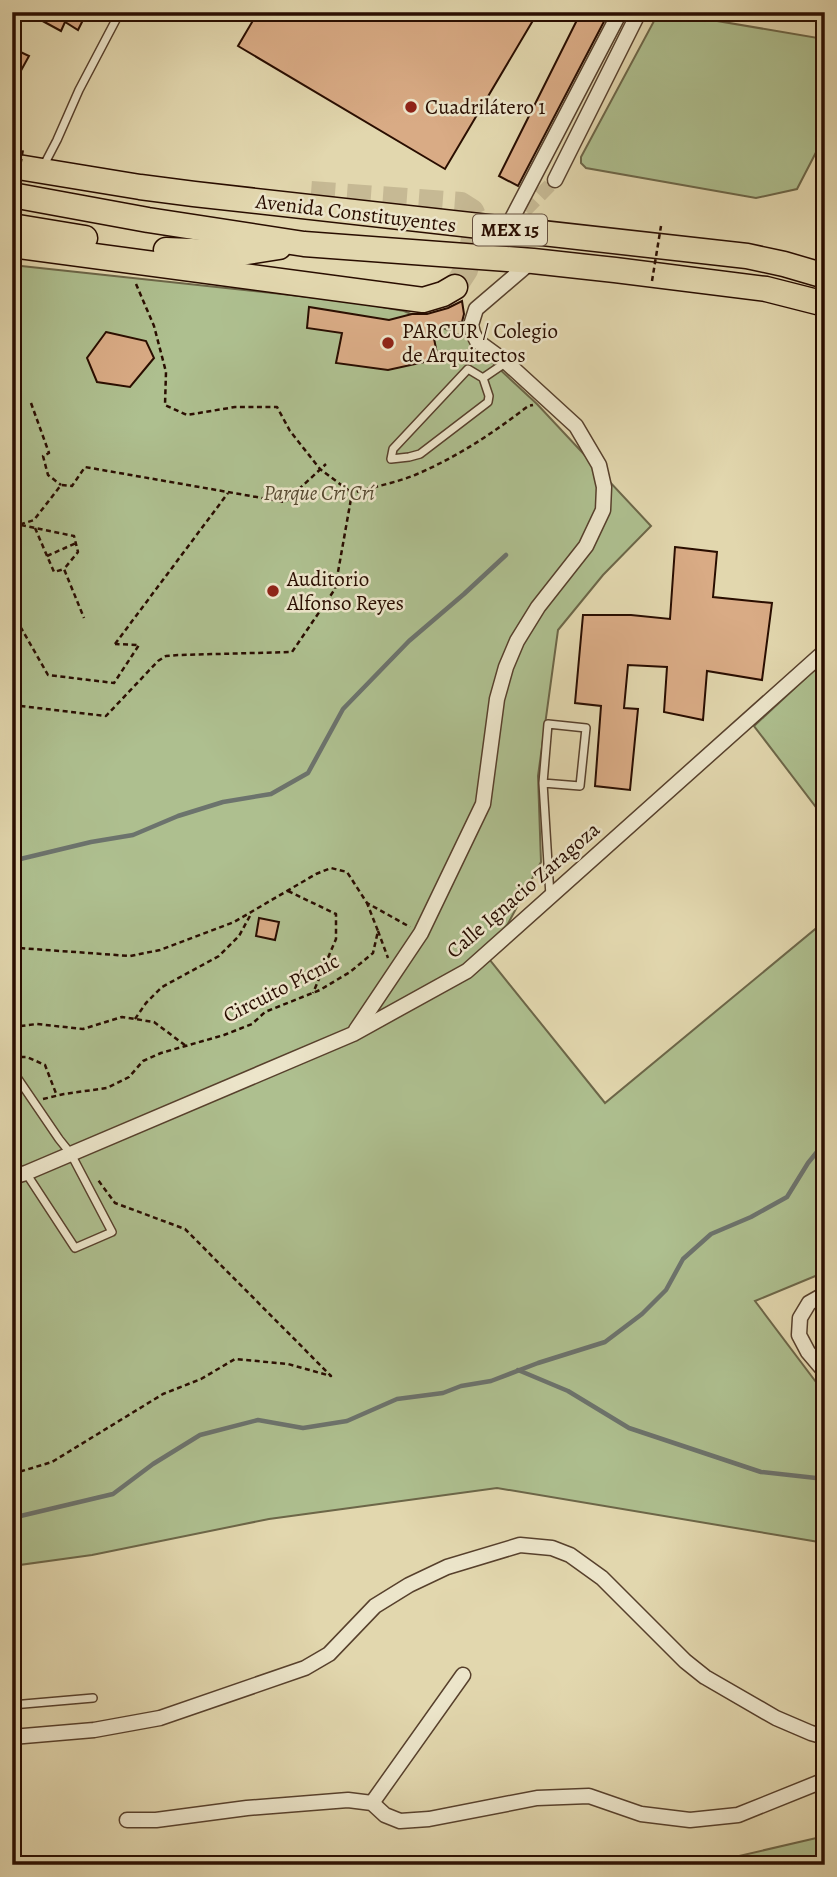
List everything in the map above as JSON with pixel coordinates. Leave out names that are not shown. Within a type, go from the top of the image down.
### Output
[{"type":"highway","name":"Avenida Constituyentes","points":[[17,157],[41,171],[116,183],[747,256],[825,276]]},
{"type":"highway","points":[[116,183],[139,172],[311,192]]},
{"type":"highway","name":"Avenida Constituyentes","points":[[12,195],[148,220],[304,244],[533,261],[726,283],[766,289],[825,304]]},
{"type":"highway","points":[[12,226],[147,249],[190,252],[241,253],[304,244]]},
{"type":"highway","points":[[12,245],[423,300],[455,287]]},
{"type":"street","points":[[506,230],[620,12]]},
{"type":"street","points":[[555,180],[639,12]]},
{"type":"street","points":[[353,1034],[421,933],[483,804],[497,699],[517,641],[538,607],[586,546],[603,510],[604,487],[599,465],[576,426],[506,362],[477,341],[472,333],[471,325],[476,309],[533,261]]},
{"type":"street","name":"Calle Ignacio Zaragoza","points":[[19,1175],[353,1034],[467,971],[825,650]]},
{"type":"street","points":[[825,1294],[809,1303],[800,1318],[799,1335],[808,1352],[825,1372]]},
{"type":"street","points":[[12,1737],[94,1730],[160,1718],[305,1668],[329,1654],[375,1606],[409,1585],[447,1567],[520,1545],[552,1548],[569,1555],[602,1578],[685,1661],[705,1677],[776,1718],[825,1737]]},
{"type":"street","points":[[372,1803],[463,1675]]},
{"type":"street","points":[[127,1820],[156,1820],[247,1808],[348,1800],[372,1803],[385,1815],[400,1821],[429,1819],[537,1798],[589,1796],[641,1814],[690,1820],[738,1815],[825,1780]]},
{"type":"lane","points":[[41,171],[120,12]]},
{"type":"lane","points":[[484,378],[506,362]]},
{"type":"lane","points":[[468,369],[484,378],[489,396],[488,402],[481,409],[420,454],[391,459],[393,449],[468,369]]},
{"type":"lane","points":[[543,783],[580,786],[586,728],[548,724],[543,783],[550,895]]},
{"type":"lane","points":[[12,1070],[33,1102],[74,1153],[112,1232],[75,1248],[19,1175]]},
{"type":"lane","points":[[12,1705],[93,1698]]},
{"type":"path","points":[[12,214],[17,157]]},
{"type":"path","points":[[652,281],[661,226]]},
{"type":"path","points":[[136,284],[154,326],[166,372],[165,405],[187,415],[235,407],[277,407],[290,431],[320,469],[352,493]]},
{"type":"path","points":[[352,493],[413,476],[488,436],[528,406],[547,400]]},
{"type":"path","points":[[31,403],[49,453],[43,456],[48,475],[61,485],[72,486],[85,467],[285,502],[326,464]]},
{"type":"path","points":[[12,527],[34,520],[61,485]]},
{"type":"path","points":[[12,611],[48,676],[114,683],[139,645],[115,644],[228,493]]},
{"type":"path","points":[[12,705],[106,716],[158,661],[166,656],[292,652],[335,589],[352,493]]},
{"type":"path","points":[[18,524],[74,536],[78,552],[65,569],[54,572],[35,528]]},
{"type":"path","points":[[47,556],[76,543]]},
{"type":"path","points":[[65,569],[85,618]]},
{"type":"path","points":[[12,950],[19,948],[130,956],[160,950],[234,922],[331,868],[347,872],[367,903],[389,962],[395,971]]},
{"type":"path","points":[[288,890],[336,914],[335,939],[313,993]]},
{"type":"path","points":[[367,903],[421,933]]},
{"type":"path","points":[[135,1019],[162,987],[219,956],[239,936],[253,911]]},
{"type":"path","name":"Circuito Pícnic","points":[[33,1102],[107,1088],[129,1077],[143,1061],[161,1053],[252,1024],[265,1012],[320,990],[350,972],[373,953],[378,931]]},
{"type":"path","points":[[12,1027],[37,1024],[83,1029],[122,1017],[154,1022],[187,1046]]},
{"type":"path","points":[[12,1057],[27,1057],[44,1065],[57,1096]]},
{"type":"path","points":[[12,1474],[52,1462],[163,1394],[201,1379],[235,1359],[288,1364],[331,1376],[185,1229],[115,1203],[74,1153]]},
{"type":"green space","points":[[670,13],[824,39],[825,135],[797,189],[756,198],[586,168],[581,163],[581,157],[654,21],[660,15]]},
{"type":"green space","name":"Parque Cri Crí","points":[[12,265],[355,302],[404,311],[466,338],[537,404],[651,526],[603,575],[558,630],[538,776],[541,862],[489,959],[605,1103],[825,921],[825,1272],[755,1301],[825,1394],[825,1543],[497,1488],[269,1519],[92,1555],[12,1566]]},
{"type":"green space","points":[[825,660],[825,819],[754,726]]},
{"type":"green space","points":[[825,1836],[825,1865],[700,1865]]},
{"type":"building","points":[[26,12],[87,12],[78,30],[65,22],[61,31]]},
{"type":"building","name":"Cuadrilátero 1","points":[[258,12],[538,12],[445,169],[238,46]]},
{"type":"building","points":[[581,12],[609,12],[518,186],[499,176]]},
{"type":"building","points":[[12,48],[29,56],[12,87]]},
{"type":"building","name":"PARCUR / Colegio de Arquitectos","points":[[462,301],[462,322],[432,328],[438,359],[388,370],[336,363],[342,333],[307,328],[309,307],[389,320],[412,314],[427,314]]},
{"type":"building","points":[[106,332],[146,341],[154,358],[130,387],[97,382],[87,358]]},
{"type":"building","points":[[675,547],[717,552],[713,597],[772,603],[762,680],[707,671],[703,720],[664,712],[667,667],[628,665],[624,708],[638,709],[630,790],[595,786],[601,706],[575,703],[583,615],[631,615],[670,619]]},
{"type":"building","points":[[259,918],[279,922],[275,940],[256,936]]},
{"type":"waterway","points":[[12,861],[133,835],[178,816],[223,802],[271,794],[308,773],[343,709],[409,641],[506,555]]},
{"type":"waterway","points":[[12,1518],[113,1494],[153,1464],[200,1435],[258,1420],[303,1428],[347,1421],[397,1399],[443,1393],[461,1386],[491,1381],[605,1342],[642,1314],[666,1290],[683,1259],[711,1234],[751,1217],[787,1197],[825,1142]]},
{"type":"waterway","points":[[518,1370],[568,1391],[629,1428],[761,1472],[825,1479]]},
{"type":"tunnel","points":[[466,270],[555,180]]},
{"type":"tunnel","points":[[311,193],[461,204],[472,211],[477,222],[466,270],[455,287]]},
{"type":"place","name":"Cuadrilátero 1","points":[[411,107]]},
{"type":"place","name":"PARCUR / Colegio de Arquitectos","points":[[388,343]]},
{"type":"place","name":"Auditorio Alfonso Reyes","points":[[273,591]]}]
